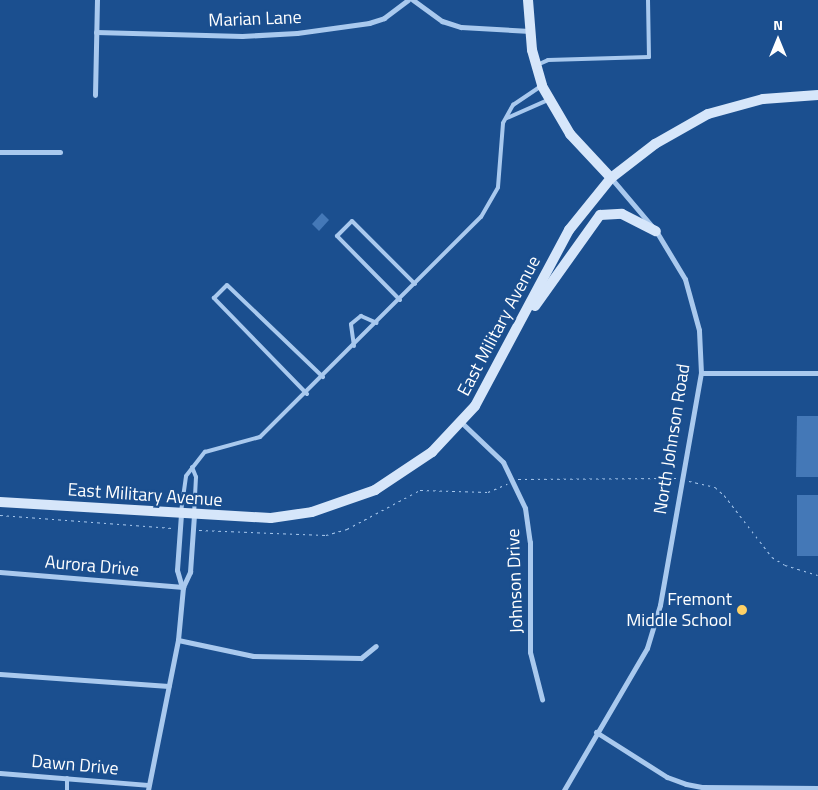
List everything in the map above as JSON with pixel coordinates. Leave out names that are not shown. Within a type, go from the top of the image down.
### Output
[{"type":"main road","name":"North Johnson Road","points":[[528,0],[534,66],[542,86],[576,141],[611,178]]},
{"type":"main road","name":"East Military Avenue","points":[[0,502],[194,516],[280,517],[334,506],[394,479],[432,452],[462,423],[490,383],[569,230],[611,178],[655,144],[708,114],[763,98],[818,95]]},
{"type":"main road","points":[[524,318],[600,215],[622,214],[656,231]]},
{"type":"street","points":[[95,95],[97,0]]},
{"type":"street","name":"Marian Lane","points":[[96,32],[242,36],[297,33],[369,23],[384,18],[408,0]]},
{"type":"street","points":[[413,0],[442,20],[461,28],[530,31]]},
{"type":"street","points":[[0,152],[60,152]]},
{"type":"street","name":"North Johnson Road","points":[[564,790],[596,732],[647,648],[660,605],[684,480],[701,373],[699,330],[692,298],[680,268],[656,231],[611,178]]},
{"type":"street","points":[[701,373],[818,373]]},
{"type":"street","name":"Johnson Drive","points":[[462,423],[488,446],[514,480],[530,542],[530,652],[542,699]]},
{"type":"street","points":[[181,514],[177,570],[183,587]]},
{"type":"street","points":[[148,787],[170,686],[178,640],[183,587],[190,572],[194,516]]},
{"type":"street","name":"Aurora Drive","points":[[0,572],[183,587]]},
{"type":"street","points":[[178,640],[253,656],[362,658],[376,646]]},
{"type":"street","points":[[0,674],[170,686]]},
{"type":"street","points":[[596,732],[655,770],[686,784],[745,789],[818,788]]},
{"type":"street","name":"Dawn Drive","points":[[0,773],[148,787]]},
{"type":"lane","points":[[534,66],[548,60],[649,58],[648,0]]},
{"type":"lane","points":[[181,514],[186,476],[205,452],[260,437],[307,394],[490,207],[498,187],[500,134],[513,105],[542,86]]},
{"type":"lane","points":[[507,118],[549,99]]},
{"type":"lane","points":[[400,300],[337,236],[352,221],[415,284]]},
{"type":"lane","points":[[307,394],[214,298],[227,285],[323,377]]},
{"type":"lane","points":[[354,346],[351,324],[361,316],[377,323]]},
{"type":"lane","points":[[192,467],[196,477],[194,516]]},
{"type":"lane","points":[[67,778],[67,790]]},
{"type":"path","points":[[192,529],[326,535],[347,529],[420,490],[488,492],[514,480],[574,476],[662,476],[715,487],[772,557],[785,565],[818,575]]},
{"type":"path","points":[[0,515],[180,528]]},
{"type":"building","points":[[322,213],[329,220],[319,231],[312,224]]},
{"type":"building","points":[[797,416],[818,416],[818,477],[796,477]]},
{"type":"building","points":[[797,495],[818,495],[818,556],[797,556]]},
{"type":"place","name":"Fremont Middle School","points":[[742,610]]}]
